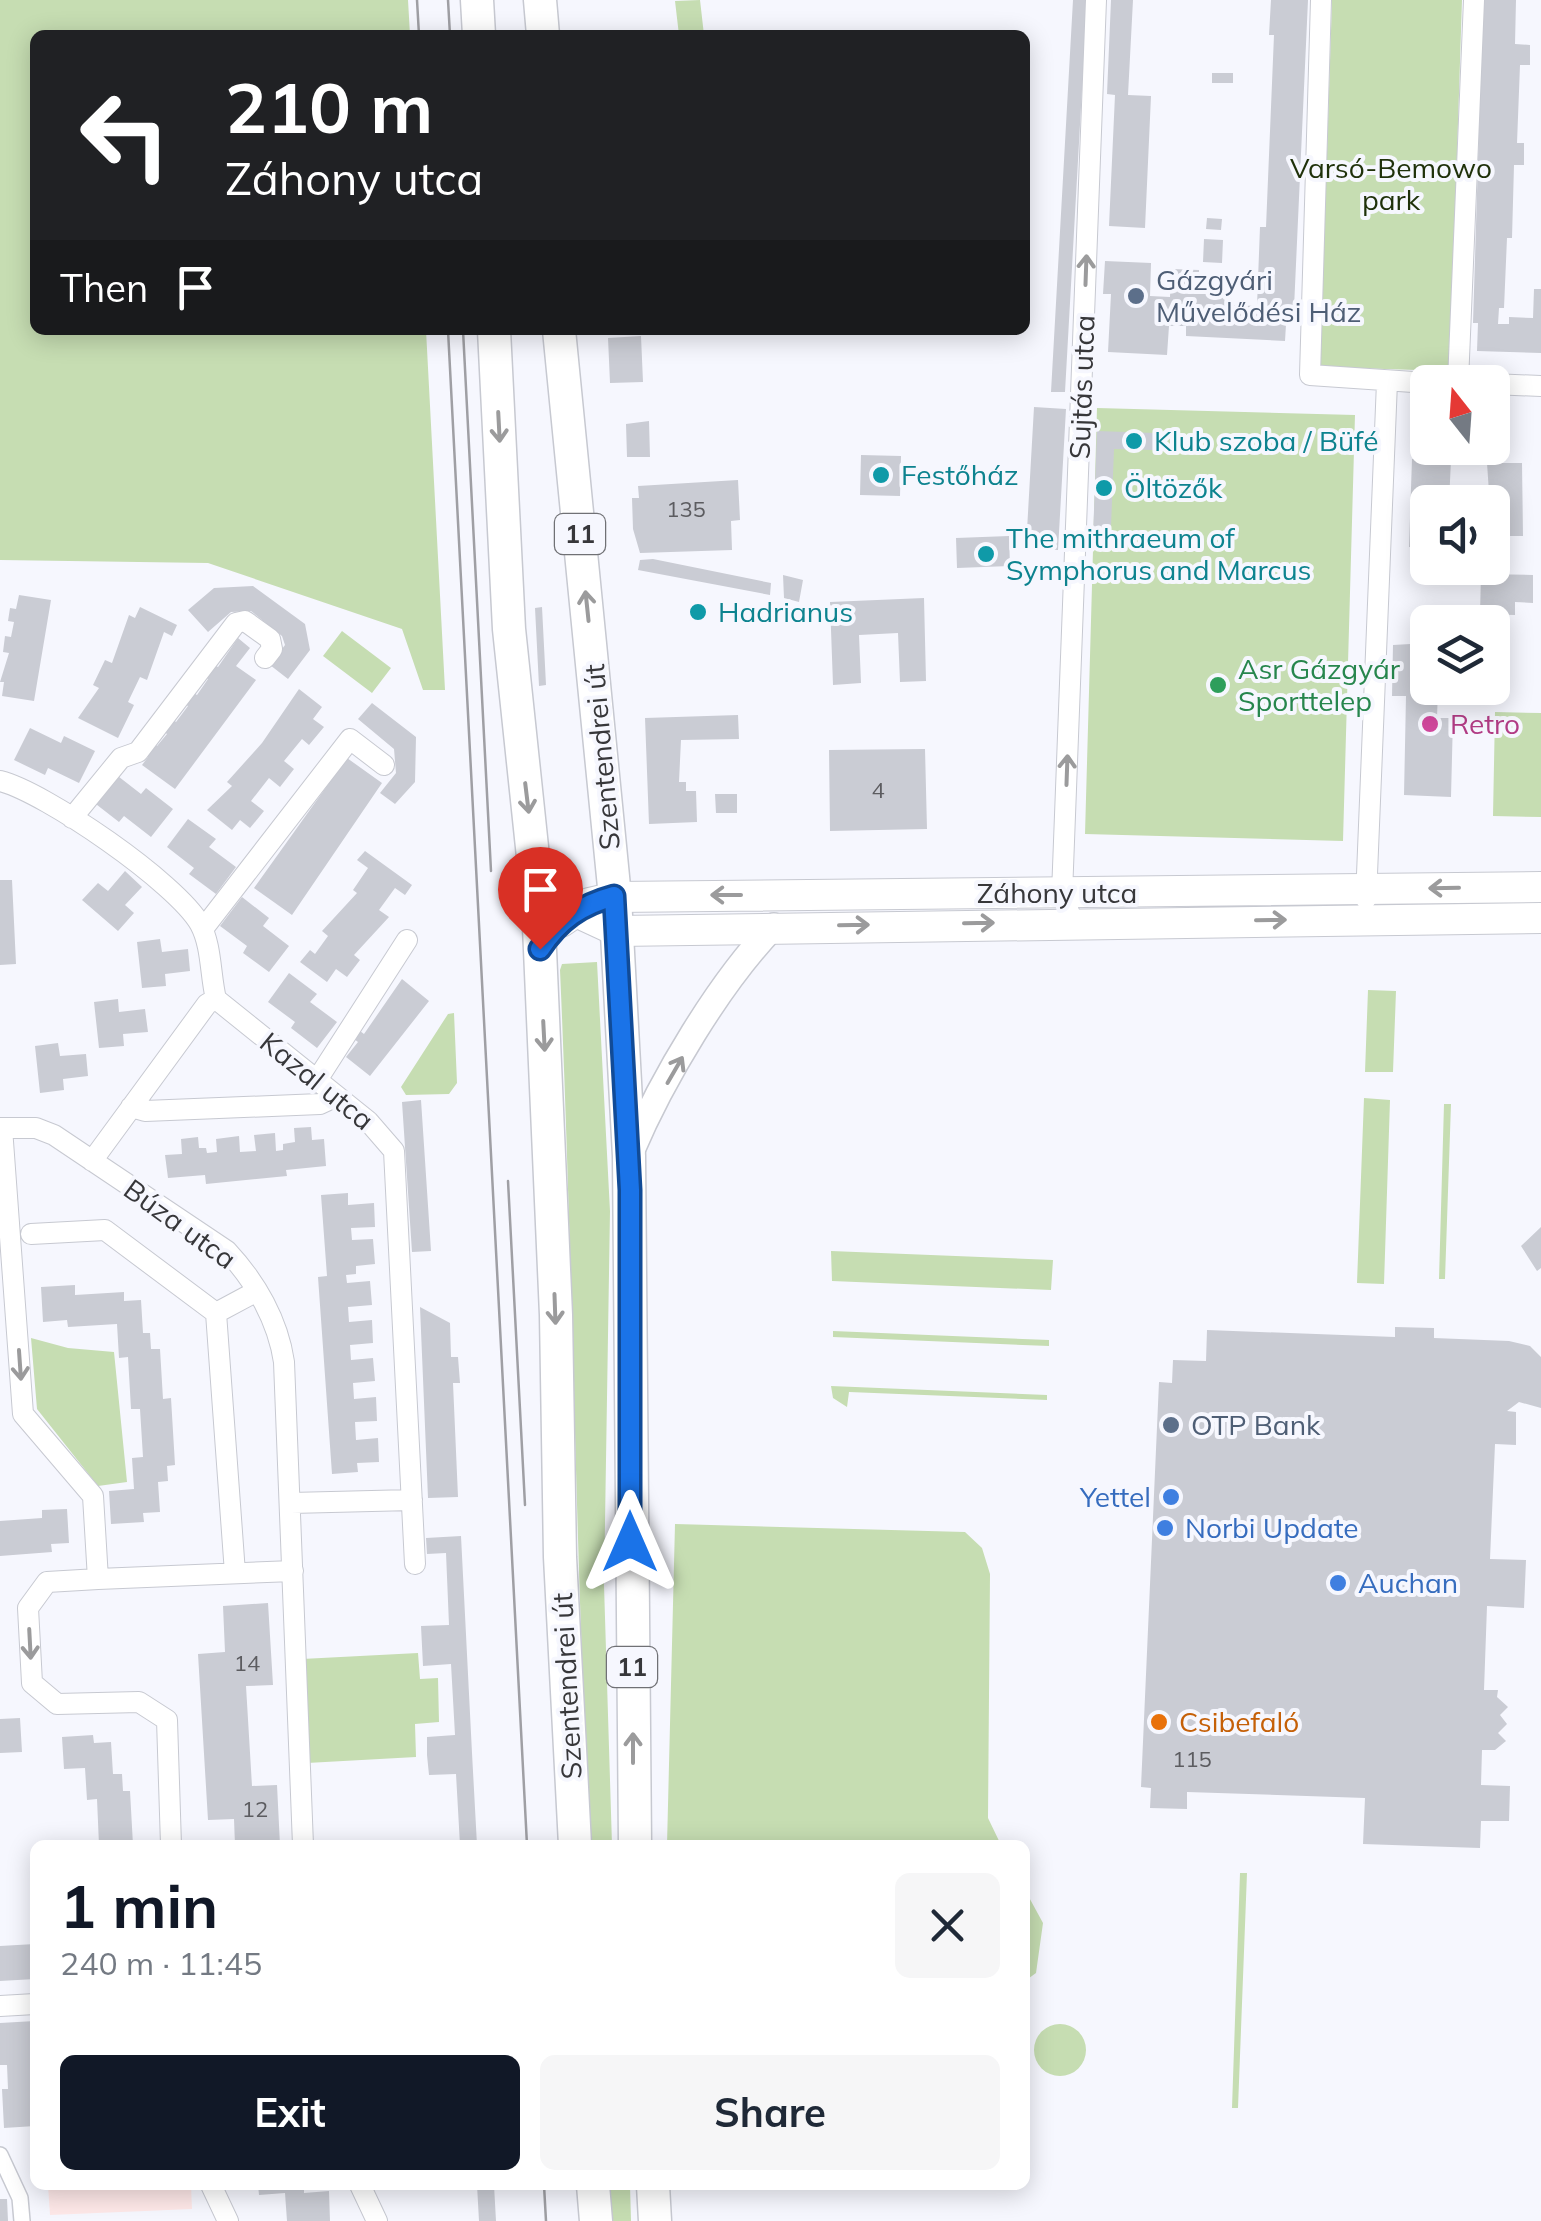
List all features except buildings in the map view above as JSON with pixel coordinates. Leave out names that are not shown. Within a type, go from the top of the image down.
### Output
[{"type":"main road","points":[[477,0],[479,30]]},
{"type":"main road","points":[[540,0],[543,30]]},
{"type":"main road","name":"Szentendrei út","points":[[494,335],[508,629],[534,858],[540,949],[556,1315],[560,1557],[575,1840]]},
{"type":"main road","name":"Szentendrei út","points":[[560,335],[617,931],[628,1156],[636,1840]]},
{"type":"main road","name":"Záhony utca","points":[[534,858],[576,912],[617,931],[1073,922],[1366,904],[1541,887]]},
{"type":"main road","name":"Záhony utca","points":[[540,949],[555,926],[590,903],[614,896],[1062,894],[1366,904],[1541,918]]},
{"type":"main road","points":[[594,2190],[596,2221]]},
{"type":"main road","points":[[653,2190],[655,2221]]},
{"type":"street","name":"Sujtás utca","points":[[1073,922],[1062,894],[1096,0]]},
{"type":"street","points":[[1321,0],[1310,374],[1410,383]]},
{"type":"street","points":[[1459,365],[1474,0]]},
{"type":"street","points":[[1366,904],[1387,382]]},
{"type":"street","points":[[1510,385],[1541,386]]},
{"type":"street","points":[[72,818],[121,758],[138,752],[236,622],[245,621],[270,639],[272,648],[265,658]]},
{"type":"street","points":[[203,929],[350,739],[384,766]]},
{"type":"street","points":[[0,781],[46,800],[72,818],[177,896],[203,929],[216,1000],[207,1004],[92,1161]]},
{"type":"street","points":[[1024,922],[1062,894]]},
{"type":"street","points":[[628,1156],[690,1045],[747,956],[774,926]]},
{"type":"street","points":[[317,1080],[407,940]]},
{"type":"street","name":"Kazal utca","points":[[216,1000],[386,1138],[398,1168],[414,1564]]},
{"type":"street","points":[[131,1107],[145,1111],[320,1104],[335,1096]]},
{"type":"street","points":[[1,1128],[23,1414],[93,1496],[98,1579]]},
{"type":"street","name":"Búza utca","points":[[1,1128],[36,1128],[227,1252],[257,1291],[283,1352],[304,1840]]},
{"type":"street","points":[[31,1234],[105,1230],[216,1313],[235,1572]]},
{"type":"street","points":[[216,1313],[257,1291]]},
{"type":"street","points":[[291,1503],[412,1500]]},
{"type":"street","points":[[171,1840],[166,1720],[139,1702],[57,1704],[32,1683],[28,1608],[47,1582],[293,1571]]},
{"type":"street","points":[[0,2006],[30,2004]]},
{"type":"street","points":[[0,2155],[20,2198],[22,2221]]},
{"type":"street","points":[[214,2190],[228,2221]]},
{"type":"street","points":[[362,2190],[377,2221]]},
{"type":"shaded area","points":[[48,2190],[191,2190],[192,2209],[50,2215]]},
{"type":"green space","points":[[0,0],[408,0],[410,30],[30,30],[30,335],[426,335],[445,690],[423,690],[402,629],[208,563],[0,560]]},
{"type":"green space","points":[[700,0],[703,30],[678,30],[675,1]]},
{"type":"green space","name":"Varsó-Bemowo park","points":[[1332,0],[1462,0],[1450,365],[1410,365],[1410,370],[1320,367]]},
{"type":"green space","name":"Asr Gázgyár Sporttelep","points":[[1097,408],[1355,415],[1343,841],[1085,834]]},
{"type":"green space","points":[[342,631],[391,668],[372,693],[323,656]]},
{"type":"green space","points":[[1495,712],[1541,713],[1541,817],[1493,816]]},
{"type":"green space","points":[[597,962],[610,1211],[604,1585],[612,1840],[590,1840],[562,964]]},
{"type":"green space","points":[[1368,990],[1396,991],[1393,1072],[1365,1072]]},
{"type":"green space","points":[[454,1013],[457,1083],[449,1094],[406,1095],[401,1087],[448,1014]]},
{"type":"green space","points":[[1364,1098],[1390,1100],[1384,1284],[1357,1283]]},
{"type":"green space","points":[[1444,1104],[1451,1104],[1445,1279],[1439,1279]]},
{"type":"green space","points":[[831,1251],[1053,1260],[1051,1290],[832,1281]]},
{"type":"green space","points":[[833,1331],[1049,1340],[1049,1346],[833,1337]]},
{"type":"green space","points":[[31,1338],[68,1348],[114,1352],[127,1482],[98,1486],[37,1409]]},
{"type":"green space","points":[[831,1386],[1047,1395],[1047,1400],[849,1392],[847,1407],[833,1398]]},
{"type":"green space","points":[[675,1524],[965,1532],[982,1548],[990,1574],[988,1818],[999,1840],[667,1840]]},
{"type":"green space","points":[[418,1653],[420,1679],[438,1678],[439,1722],[415,1724],[416,1757],[307,1763],[302,1659]]},
{"type":"green space","points":[[1240,1873],[1247,1873],[1238,2108],[1232,2108]]},
{"type":"green space","points":[[1030,1899],[1043,1923],[1036,1973],[1030,1977]]},
{"type":"green space","points":[[1060,2024],[1078,2032],[1086,2050],[1078,2068],[1060,2076],[1042,2068],[1034,2050],[1042,2032]]},
{"type":"green space","points":[[609,2190],[630,2190],[631,2221],[611,2221]]},
{"type":"tram line","points":[[417,0],[419,30]]},
{"type":"tram line","points":[[448,0],[450,30]]},
{"type":"tram line","points":[[448,335],[527,1840]]},
{"type":"tram line","points":[[463,335],[491,871]]},
{"type":"tram line","points":[[508,1181],[525,1505]]},
{"type":"tram line","points":[[544,2190],[546,2221]]},
{"type":"place","name":"Gázgyári Művelődési Ház","points":[[1136,296]]},
{"type":"place","name":"Klub szoba / Büfé","points":[[1134,441]]},
{"type":"place","name":"Festőház","points":[[881,475]]},
{"type":"place","name":"Öltözők","points":[[1104,488]]},
{"type":"place","name":"The mithraeum of Symphorus and Marcus","points":[[986,554]]},
{"type":"place","name":"Hadrianus","points":[[698,612]]},
{"type":"place","name":"Asr Gázgyár Sporttelep","points":[[1218,685]]},
{"type":"place","name":"Retro","points":[[1430,724]]},
{"type":"place","name":"OTP Bank","points":[[1171,1425]]},
{"type":"place","name":"Yettel","points":[[1171,1497]]},
{"type":"place","name":"Norbi Update","points":[[1165,1528]]},
{"type":"place","name":"Auchan","points":[[1338,1583]]},
{"type":"place","name":"Csibefaló","points":[[1159,1722]]},
{"type":"route","points":[[540,949],[555,926],[590,903],[614,896],[630,1190],[630,1542]]}]
